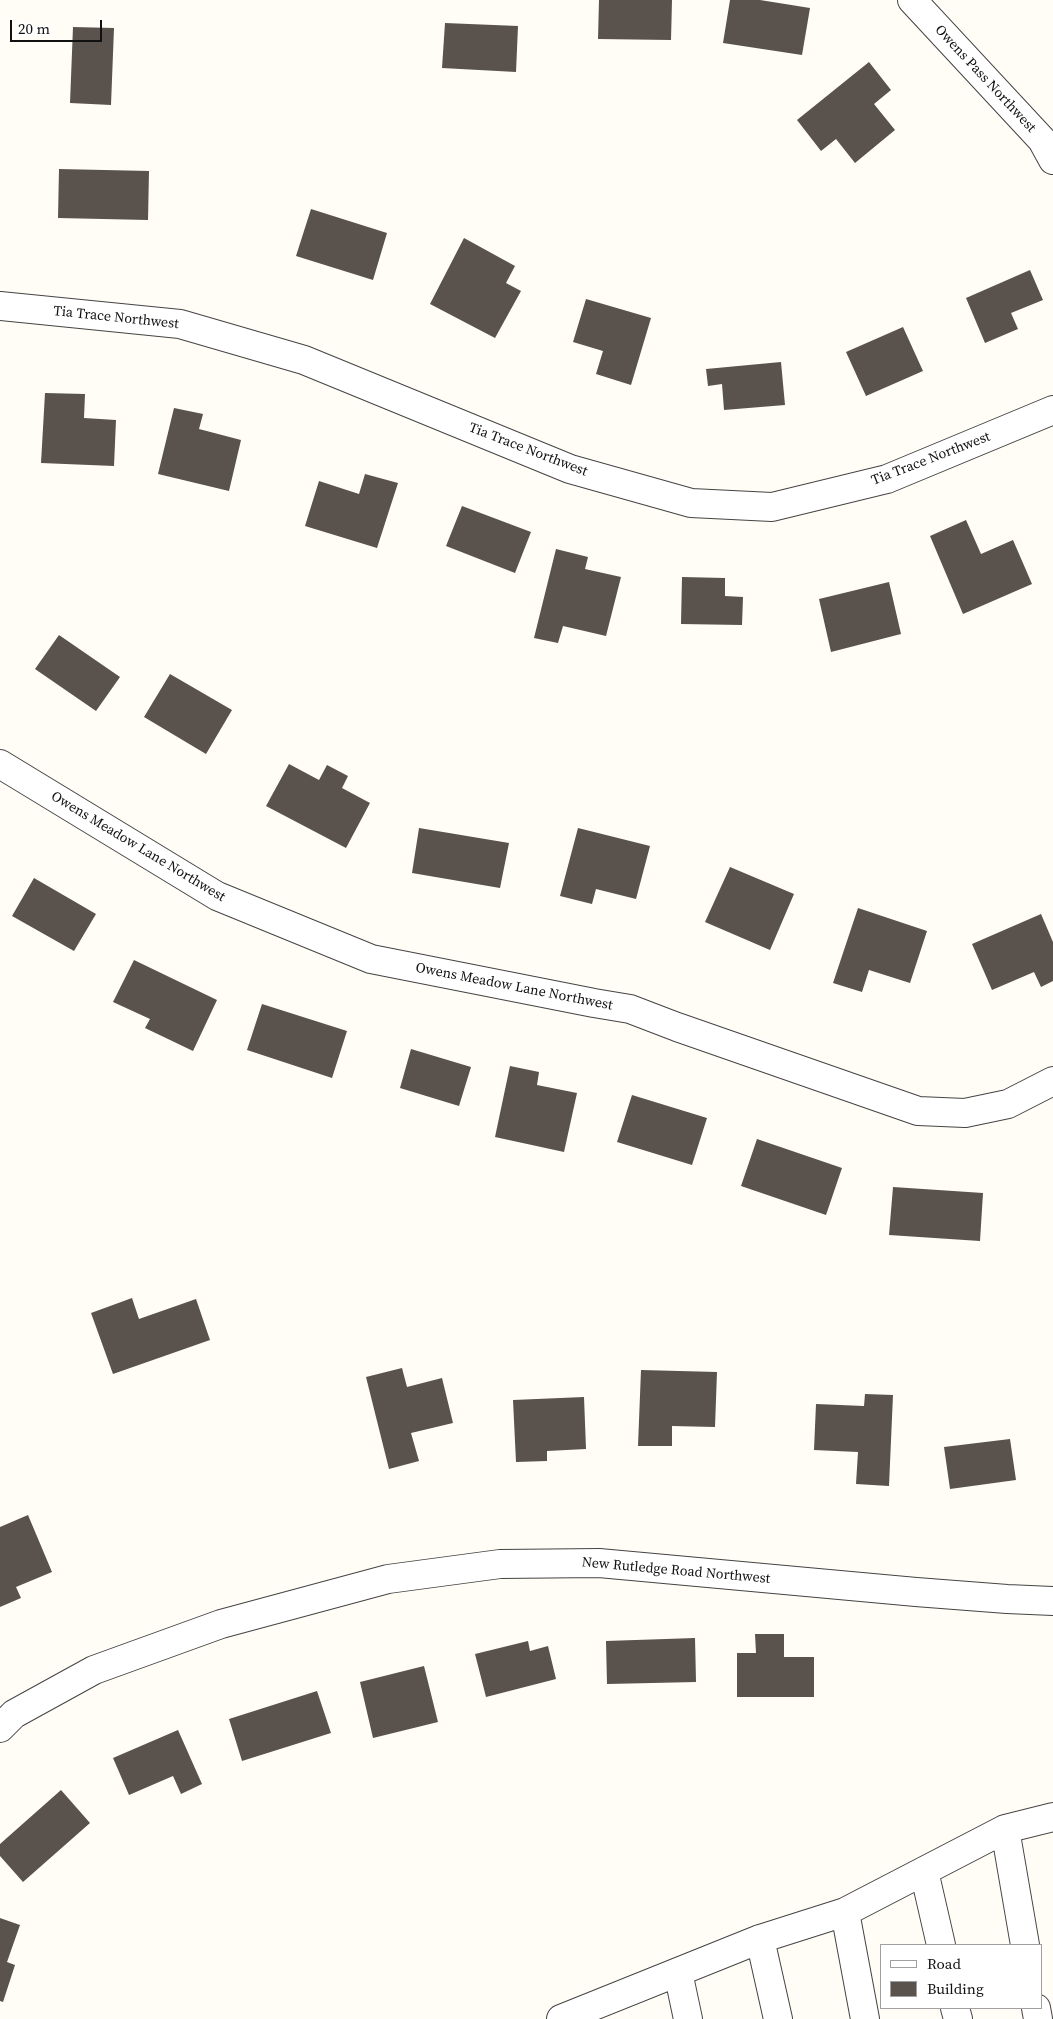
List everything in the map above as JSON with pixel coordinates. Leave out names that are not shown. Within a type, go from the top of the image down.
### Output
[{"type":"street","name":"Owens Pass Northwest","points":[[912,0],[1042,140],[1053,160]]},
{"type":"street","name":"Tia Trace Northwest","points":[[0,306],[180,324],[304,360],[570,469],[691,503],[772,507],[887,479],[1053,410]]},
{"type":"street","name":"Owens Meadow Lane Northwest","points":[[0,764],[218,896],[371,959],[630,1009],[918,1111],[965,1113],[1000,1106],[1008,1104],[1053,1081]]},
{"type":"street","name":"New Rutledge Road Northwest","points":[[0,1728],[14,1714],[94,1670],[221,1624],[388,1580],[500,1564],[599,1563],[916,1592],[1053,1601]]},
{"type":"street","points":[[561,2019],[605,2010],[678,1972],[760,1939],[845,1912],[1005,1829],[1053,1817]]},
{"type":"street","points":[[1005,1829],[1025,1944]]},
{"type":"street","points":[[924,1871],[941,1944]]},
{"type":"street","points":[[845,1912],[865,2019]]},
{"type":"street","points":[[760,1939],[778,2019]]},
{"type":"street","points":[[678,1972],[688,2019]]},
{"type":"building","points":[[599,0],[672,0],[671,40],[598,39]]},
{"type":"building","points":[[730,0],[760,0],[810,8],[802,55],[723,43]]},
{"type":"building","points":[[445,23],[518,26],[516,72],[442,68]]},
{"type":"building","points":[[73,27],[114,28],[111,105],[70,103]]},
{"type":"building","points":[[869,62],[891,90],[874,104],[895,130],[855,163],[836,139],[821,151],[797,120]]},
{"type":"building","points":[[59,169],[149,171],[148,220],[58,218]]},
{"type":"building","points":[[311,209],[387,233],[373,280],[296,256]]},
{"type":"building","points":[[464,238],[515,266],[506,283],[521,291],[495,338],[430,304]]},
{"type":"building","points":[[1030,270],[1043,300],[1011,313],[1018,329],[985,343],[966,298]]},
{"type":"building","points":[[586,299],[651,318],[631,385],[596,374],[603,351],[573,342]]},
{"type":"building","points":[[903,327],[923,371],[866,396],[846,352]]},
{"type":"building","points":[[781,362],[785,405],[724,410],[722,384],[708,386],[706,369]]},
{"type":"building","points":[[45,393],[85,394],[84,418],[116,420],[114,466],[41,463]]},
{"type":"building","points":[[174,408],[203,414],[199,429],[241,440],[229,491],[158,474]]},
{"type":"building","points":[[365,474],[398,483],[377,548],[305,526],[319,481],[359,494]]},
{"type":"building","points":[[462,506],[531,532],[515,573],[446,546]]},
{"type":"building","points":[[966,520],[981,554],[1013,540],[1032,584],[963,614],[930,536]]},
{"type":"building","points":[[556,549],[588,557],[585,569],[621,577],[606,636],[563,626],[558,643],[534,638]]},
{"type":"building","points":[[682,577],[725,578],[725,596],[743,597],[742,625],[681,624]]},
{"type":"building","points":[[889,582],[901,634],[831,652],[819,599]]},
{"type":"building","points":[[59,635],[120,677],[96,711],[35,669]]},
{"type":"building","points":[[170,674],[232,710],[206,754],[144,717]]},
{"type":"building","points":[[289,764],[319,780],[327,765],[348,776],[342,788],[370,803],[346,848],[266,806]]},
{"type":"building","points":[[419,828],[509,843],[500,888],[412,873]]},
{"type":"building","points":[[578,828],[650,846],[636,899],[596,889],[592,904],[560,896]]},
{"type":"building","points":[[730,867],[794,894],[770,950],[705,922]]},
{"type":"building","points":[[34,878],[96,914],[74,951],[12,916]]},
{"type":"building","points":[[858,908],[927,931],[910,983],[869,970],[862,992],[833,983]]},
{"type":"building","points":[[1041,914],[1053,942],[1053,981],[1041,987],[1034,972],[992,990],[972,944]]},
{"type":"building","points":[[134,960],[217,1000],[193,1051],[145,1028],[150,1019],[113,1002]]},
{"type":"building","points":[[262,1004],[347,1031],[332,1078],[247,1050]]},
{"type":"building","points":[[411,1049],[471,1067],[459,1106],[400,1088]]},
{"type":"building","points":[[510,1066],[539,1072],[537,1085],[577,1093],[564,1152],[495,1137]]},
{"type":"building","points":[[632,1095],[707,1118],[692,1165],[617,1142]]},
{"type":"building","points":[[757,1139],[842,1168],[826,1215],[741,1186]]},
{"type":"building","points":[[893,1187],[983,1193],[980,1241],[889,1235]]},
{"type":"building","points":[[132,1298],[139,1319],[196,1299],[210,1340],[113,1374],[91,1313]]},
{"type":"building","points":[[402,1368],[407,1387],[442,1378],[453,1423],[411,1433],[419,1461],[389,1469],[366,1377]]},
{"type":"building","points":[[641,1370],[717,1372],[715,1427],[672,1426],[672,1446],[638,1446]]},
{"type":"building","points":[[865,1394],[893,1395],[889,1486],[856,1484],[858,1452],[814,1450],[816,1404],[864,1406]]},
{"type":"building","points":[[584,1397],[586,1449],[547,1451],[547,1461],[516,1462],[513,1400]]},
{"type":"building","points":[[1010,1439],[1016,1480],[950,1489],[944,1447]]},
{"type":"building","points":[[28,1515],[52,1572],[16,1587],[21,1598],[0,1607],[0,1527]]},
{"type":"building","points":[[755,1634],[784,1634],[784,1657],[814,1657],[814,1697],[737,1697],[737,1653],[756,1653]]},
{"type":"building","points":[[695,1638],[696,1682],[607,1684],[606,1641]]},
{"type":"building","points":[[528,1641],[530,1651],[548,1646],[556,1679],[486,1697],[475,1654]]},
{"type":"building","points":[[424,1666],[438,1722],[373,1738],[360,1682]]},
{"type":"building","points":[[317,1691],[331,1733],[242,1761],[229,1719]]},
{"type":"building","points":[[178,1730],[202,1784],[181,1794],[173,1776],[129,1795],[113,1758]]},
{"type":"building","points":[[61,1790],[90,1823],[23,1882],[0,1856],[0,1844]]},
{"type":"building","points":[[0,1918],[20,1925],[7,1962],[15,1965],[3,2002],[0,2001]]}]
